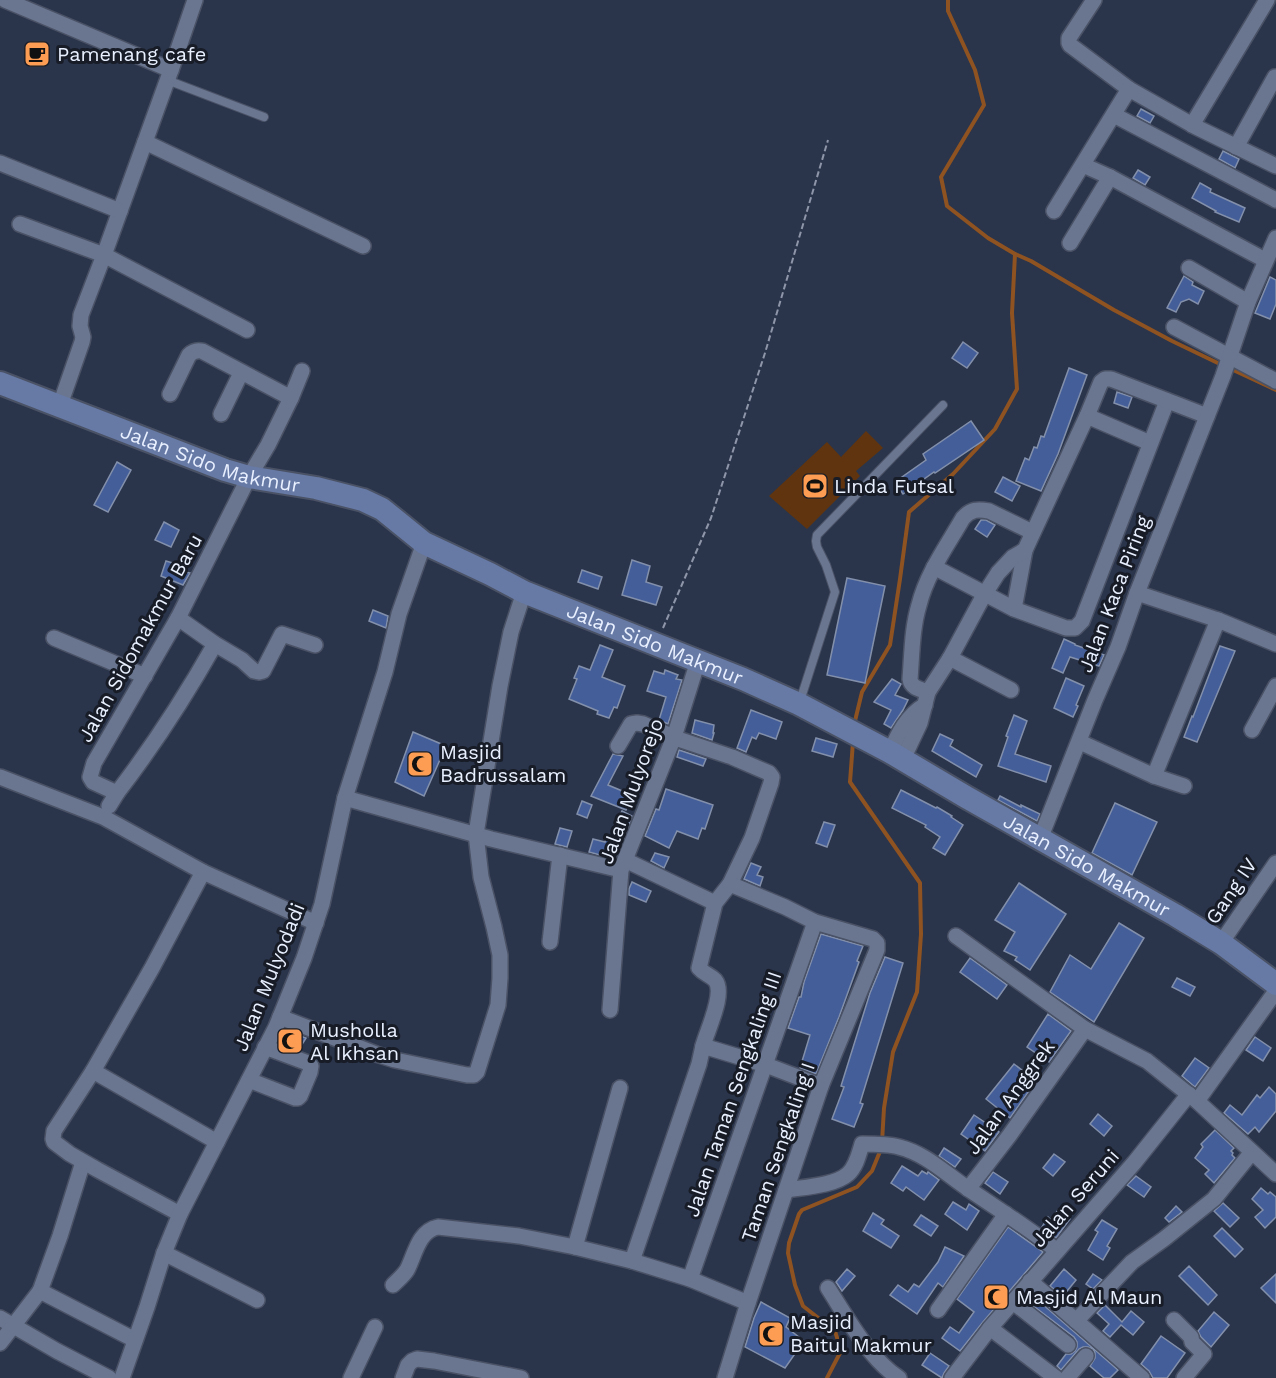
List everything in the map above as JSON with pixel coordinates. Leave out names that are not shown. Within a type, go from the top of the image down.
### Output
[{"type":"main road","name":"Jalan Sido Makmur","points":[[0,382],[225,470],[363,500],[382,509],[424,543],[524,592],[799,704],[897,756],[1040,840],[1175,915],[1221,943],[1276,984]]},
{"type":"street","points":[[5,0],[169,75]]},
{"type":"street","points":[[60,405],[82,342],[81,315],[195,0]]},
{"type":"street","points":[[1094,0],[1069,38],[1070,45],[1129,88],[1192,125],[1276,166]]},
{"type":"street","points":[[1192,125],[1267,0]]},
{"type":"street","points":[[1236,147],[1275,77]]},
{"type":"street","points":[[1054,211],[1129,88]]},
{"type":"street","points":[[1114,115],[1276,200]]},
{"type":"street","points":[[145,142],[363,246]]},
{"type":"street","points":[[0,163],[120,211]]},
{"type":"street","points":[[1083,165],[1110,177],[1265,260]]},
{"type":"street","points":[[1070,243],[1110,177]]},
{"type":"street","points":[[20,224],[104,255],[247,330]]},
{"type":"street","name":"Jalan Kaca Piring","points":[[1040,840],[1118,647],[1207,416],[1248,302],[1276,238]]},
{"type":"street","points":[[1189,268],[1248,302]]},
{"type":"street","points":[[1174,327],[1226,365],[1276,381]]},
{"type":"street","points":[[170,394],[189,355],[195,351],[202,351],[291,399]]},
{"type":"street","name":"Jalan Sidomakmur Baru","points":[[215,644],[183,699],[113,799],[90,777],[94,763],[178,618],[249,477],[268,446],[302,371]]},
{"type":"street","points":[[221,414],[241,372]]},
{"type":"street","points":[[1014,609],[1025,550],[1101,382],[1111,379],[1207,416]]},
{"type":"street","points":[[934,567],[1014,609],[1066,628],[1071,629],[1078,626],[1082,621],[1167,401]]},
{"type":"street","points":[[1087,416],[1150,443]]},
{"type":"street","points":[[926,698],[910,682],[918,606],[934,567],[963,518],[973,510],[981,509],[1032,532]]},
{"type":"street","name":"Jalan Mulyodadi","points":[[122,1378],[164,1253],[180,1214],[280,1017],[304,958],[322,904],[345,798],[385,672],[399,614],[424,543]]},
{"type":"street","points":[[897,756],[920,723],[926,698],[984,595],[1005,565],[1025,550]]},
{"type":"street","points":[[280,1017],[376,1054],[468,1075],[474,1075],[479,1068],[494,1019],[500,988],[500,955],[481,877],[480,835],[500,686],[511,632],[524,592]]},
{"type":"street","points":[[1137,593],[1218,620],[1276,645]]},
{"type":"street","points":[[178,618],[259,672],[263,670],[282,634],[315,645]]},
{"type":"street","points":[[1154,776],[1218,620]]},
{"type":"street","points":[[54,638],[146,676]]},
{"type":"street","points":[[950,658],[1011,690]]},
{"type":"street","name":"Jalan Mulyorejo","points":[[610,1010],[623,865],[674,737],[698,661]]},
{"type":"street","points":[[1252,729],[1276,686]]},
{"type":"street","points":[[618,746],[632,724],[643,724],[732,757],[769,773],[772,777],[752,838],[730,884],[715,903],[699,968],[717,982],[719,995],[699,1064],[632,1261]]},
{"type":"street","points":[[1080,742],[1154,776],[1184,786]]},
{"type":"street","points":[[0,777],[103,817],[203,872],[316,922]]},
{"type":"street","points":[[345,798],[561,855],[623,865],[715,903]]},
{"type":"street","points":[[550,942],[561,855]]},
{"type":"street","name":"Gang IV","points":[[1221,943],[1276,862]]},
{"type":"street","points":[[180,1214],[83,1162],[57,1145],[53,1136],[152,968],[203,872]]},
{"type":"street","points":[[730,884],[815,922]]},
{"type":"street","name":"Taman Sengkaling I","points":[[725,1378],[821,1086],[877,950],[877,943],[873,939],[815,922]]},
{"type":"street","name":"Jalan Taman Sengkaling III","points":[[690,1279],[815,922]]},
{"type":"street","points":[[956,936],[1085,1029],[1146,1062],[1193,1097],[1276,1174]]},
{"type":"street","name":"Jalan Seruni","points":[[952,1378],[1030,1281],[1193,1097],[1276,991]]},
{"type":"street","name":"Jalan Anggrek","points":[[968,1189],[1009,1136],[1085,1029]]},
{"type":"street","points":[[704,1046],[766,1065],[821,1086]]},
{"type":"street","points":[[249,1080],[290,1096],[298,1098],[300,1096],[311,1066],[265,1047]]},
{"type":"street","points":[[93,1071],[217,1142]]},
{"type":"street","points":[[575,1247],[620,1088]]},
{"type":"street","points":[[786,1190],[831,1183],[848,1174],[855,1164],[862,1144],[899,1147],[934,1163],[1057,1251]]},
{"type":"street","points":[[1076,1321],[1132,1262],[1214,1198],[1252,1152]]},
{"type":"street","points":[[0,1343],[7,1322],[40,1292],[83,1162]]},
{"type":"street","points":[[938,1310],[1006,1214]]},
{"type":"street","points":[[393,1285],[408,1268],[418,1243],[426,1232],[438,1227],[519,1236],[575,1247],[690,1279],[748,1303]]},
{"type":"street","points":[[164,1253],[257,1300]]},
{"type":"street","points":[[1030,1281],[1142,1378]]},
{"type":"street","points":[[828,1288],[856,1333],[889,1372],[899,1378]]},
{"type":"street","points":[[40,1292],[135,1340]]},
{"type":"street","points":[[1013,1302],[1068,1345]]},
{"type":"street","points":[[1174,1320],[1204,1354],[1184,1378]]},
{"type":"street","points":[[7,1322],[109,1378]]},
{"type":"street","points":[[351,1378],[375,1327]]},
{"type":"street","points":[[990,1328],[1056,1378]]},
{"type":"street","points":[[1067,1378],[1086,1356]]},
{"type":"street","points":[[403,1378],[408,1365],[417,1359],[455,1371],[521,1378]]},
{"type":"lane","points":[[169,75],[264,117]]},
{"type":"lane","points":[[799,704],[835,592],[817,547],[817,535],[943,405]]},
{"type":"path","points":[[656,645],[711,518],[765,353],[828,140]]},
{"type":"shaded area","name":"Linda Futsal","points":[[866,431],[883,448],[856,471],[860,476],[807,529],[769,496],[827,442],[841,457]]},
{"type":"building","points":[[1141,109],[1154,116],[1150,123],[1137,116]]},
{"type":"building","points":[[1223,151],[1239,159],[1235,168],[1219,159]]},
{"type":"building","points":[[1138,170],[1150,177],[1145,185],[1133,178]]},
{"type":"building","points":[[1200,183],[1211,189],[1210,192],[1245,208],[1239,222],[1215,212],[1192,198]]},
{"type":"building","points":[[1184,276],[1193,282],[1192,285],[1204,291],[1198,304],[1189,299],[1181,302],[1176,312],[1167,308]]},
{"type":"building","points":[[1270,277],[1276,280],[1276,304],[1270,319],[1255,313]]},
{"type":"building","points":[[963,342],[978,353],[967,368],[952,358]]},
{"type":"building","points":[[1069,368],[1087,375],[1058,454],[1041,491],[1016,481],[1025,458],[1029,460],[1041,436],[1044,437]]},
{"type":"building","points":[[1117,392],[1132,397],[1128,408],[1114,403]]},
{"type":"building","points":[[971,421],[984,440],[903,494],[895,482],[926,460],[923,454]]},
{"type":"building","points":[[117,462],[131,470],[108,512],[94,505]]},
{"type":"building","points":[[1003,477],[1020,486],[1012,501],[995,492]]},
{"type":"building","points":[[981,520],[995,525],[987,537],[975,529]]},
{"type":"building","points":[[164,522],[179,530],[171,547],[155,540]]},
{"type":"building","points":[[632,560],[650,566],[646,582],[662,587],[656,605],[622,595]]},
{"type":"building","points":[[166,561],[183,566],[181,571],[190,573],[183,585],[161,576]]},
{"type":"building","points":[[582,570],[602,577],[598,589],[578,582]]},
{"type":"building","points":[[847,578],[885,586],[865,683],[827,675]]},
{"type":"building","points":[[373,610],[388,616],[386,628],[369,621]]},
{"type":"building","points":[[1064,639],[1104,655],[1099,666],[1070,657],[1063,673],[1052,668]]},
{"type":"building","points":[[600,645],[613,650],[602,677],[625,686],[617,708],[614,707],[609,718],[569,699],[577,679],[574,678],[579,666],[590,670]]},
{"type":"building","points":[[1220,646],[1235,651],[1197,742],[1184,737]]},
{"type":"building","points":[[665,670],[678,675],[676,679],[682,680],[668,724],[659,720],[666,697],[647,691],[654,671],[664,674]]},
{"type":"building","points":[[1066,678],[1084,686],[1073,717],[1054,708]]},
{"type":"building","points":[[892,679],[901,684],[895,695],[908,700],[891,728],[884,724],[891,710],[874,702]]},
{"type":"building","points":[[751,710],[782,722],[776,739],[759,733],[756,739],[752,737],[746,752],[737,748]]},
{"type":"building","points":[[1014,715],[1027,721],[1015,754],[1051,766],[1046,782],[998,766]]},
{"type":"building","points":[[695,720],[714,725],[712,740],[692,733]]},
{"type":"building","name":"Masjid Badrussalam","points":[[413,732],[446,746],[424,796],[395,782]]},
{"type":"building","points":[[940,734],[953,740],[950,746],[982,765],[976,777],[932,751]]},
{"type":"building","points":[[816,738],[837,744],[833,757],[812,751]]},
{"type":"building","points":[[679,750],[706,759],[703,766],[677,757]]},
{"type":"building","points":[[613,754],[623,756],[608,785],[632,795],[626,810],[591,796]]},
{"type":"building","points":[[666,789],[713,805],[705,829],[702,828],[698,839],[677,831],[669,848],[645,836],[656,809],[659,810]]},
{"type":"building","points":[[901,790],[937,807],[963,825],[945,855],[933,848],[940,837],[925,827],[926,825],[892,808]]},
{"type":"building","points":[[1000,796],[1040,814],[1037,821],[998,800]]},
{"type":"building","points":[[582,801],[592,805],[587,818],[577,814]]},
{"type":"building","points":[[1115,803],[1157,822],[1132,875],[1092,853]]},
{"type":"building","points":[[622,811],[632,816],[628,827],[617,821]]},
{"type":"building","points":[[824,822],[835,825],[827,847],[816,843]]},
{"type":"building","points":[[560,828],[572,831],[567,847],[555,844]]},
{"type":"building","points":[[593,839],[616,842],[611,858],[589,852]]},
{"type":"building","points":[[655,853],[669,857],[664,868],[651,861]]},
{"type":"building","points":[[751,863],[761,867],[757,875],[763,877],[760,886],[744,879]]},
{"type":"building","points":[[632,882],[651,891],[646,902],[629,895]]},
{"type":"building","points":[[1019,883],[1066,914],[1030,970],[1015,960],[1017,957],[1004,951],[1015,932],[995,920]]},
{"type":"building","points":[[1119,923],[1144,938],[1094,1022],[1050,992],[1070,955],[1091,969]]},
{"type":"building","points":[[821,934],[863,946],[839,1017],[816,1074],[800,1068],[810,1035],[788,1028],[799,997],[801,997]]},
{"type":"building","points":[[885,957],[903,963],[860,1103],[863,1104],[854,1127],[832,1119],[844,1087],[841,1086],[870,993]]},
{"type":"building","points":[[970,958],[1007,985],[997,999],[960,972]]},
{"type":"building","points":[[1177,978],[1195,987],[1190,996],[1172,987]]},
{"type":"building","points":[[1048,1014],[1071,1031],[1049,1062],[1027,1047]]},
{"type":"building","name":"Musholla Al Ikhsan","points":[[285,1030],[306,1038],[299,1049],[279,1042]]},
{"type":"building","points":[[1255,1037],[1271,1048],[1263,1061],[1246,1050]]},
{"type":"building","points":[[1195,1058],[1209,1068],[1195,1087],[1182,1076]]},
{"type":"building","points":[[1014,1064],[1036,1081],[1010,1118],[986,1099]]},
{"type":"building","points":[[1269,1087],[1276,1094],[1276,1111],[1259,1132],[1255,1127],[1248,1134],[1224,1113],[1230,1105],[1242,1115],[1257,1095],[1260,1098]]},
{"type":"building","points":[[1098,1114],[1112,1126],[1104,1136],[1090,1124]]},
{"type":"building","points":[[974,1115],[999,1132],[985,1151],[961,1134]]},
{"type":"building","points":[[1215,1130],[1234,1148],[1231,1151],[1235,1158],[1214,1183],[1205,1174],[1209,1170],[1195,1158],[1203,1147],[1201,1144]]},
{"type":"building","points":[[944,1148],[961,1159],[955,1167],[939,1156]]},
{"type":"building","points":[[1054,1154],[1065,1162],[1053,1176],[1043,1168]]},
{"type":"building","points":[[902,1166],[918,1176],[922,1171],[927,1174],[928,1172],[939,1180],[924,1200],[906,1187],[903,1191],[891,1183]]},
{"type":"building","points":[[993,1172],[1008,1182],[1000,1194],[985,1183]]},
{"type":"building","points":[[1136,1176],[1151,1187],[1144,1197],[1127,1185]]},
{"type":"building","points":[[1261,1188],[1276,1197],[1276,1217],[1265,1228],[1255,1217],[1263,1210],[1252,1199]]},
{"type":"building","points":[[953,1202],[966,1210],[969,1204],[979,1211],[967,1230],[945,1214]]},
{"type":"building","points":[[1223,1203],[1239,1218],[1230,1227],[1214,1211]]},
{"type":"building","points":[[1176,1206],[1182,1212],[1169,1222],[1165,1218]]},
{"type":"building","points":[[1058,1210],[1070,1219],[1056,1238],[1042,1227],[1048,1217],[1051,1220]]},
{"type":"building","points":[[873,1213],[884,1220],[881,1224],[899,1236],[891,1248],[863,1231]]},
{"type":"building","points":[[921,1215],[938,1226],[931,1236],[914,1225]]},
{"type":"building","points":[[1102,1220],[1117,1229],[1107,1246],[1110,1248],[1103,1260],[1088,1250],[1098,1232],[1095,1230]]},
{"type":"building","points":[[1008,1227],[1043,1252],[960,1351],[942,1338],[950,1327],[959,1333],[974,1312],[957,1299]]},
{"type":"building","points":[[1222,1228],[1243,1249],[1235,1257],[1214,1236]]},
{"type":"building","points":[[945,1247],[964,1256],[943,1287],[938,1283],[917,1314],[890,1295],[898,1285],[908,1292],[914,1284],[919,1287],[938,1262]]},
{"type":"building","points":[[1189,1266],[1217,1295],[1208,1305],[1179,1276]]},
{"type":"building","points":[[847,1269],[855,1276],[842,1291],[836,1282]]},
{"type":"building","points":[[1064,1269],[1076,1280],[1063,1296],[1050,1286]]},
{"type":"building","points":[[1093,1274],[1102,1280],[1093,1289],[1086,1284]]},
{"type":"building","points":[[1276,1274],[1276,1303],[1261,1288]]},
{"type":"building","points":[[1032,1295],[1118,1370],[1110,1378],[1104,1378],[1090,1366],[1095,1358],[1093,1349],[1083,1347],[1061,1370],[1057,1366],[1066,1354],[1075,1351],[1077,1342],[1074,1337],[1027,1301]]},
{"type":"building","name":"Masjid Baitul Makmur","points":[[761,1302],[790,1318],[786,1327],[804,1341],[785,1368],[745,1347]]},
{"type":"building","points":[[1105,1305],[1122,1322],[1131,1311],[1144,1322],[1133,1335],[1121,1325],[1110,1337],[1103,1331],[1109,1324],[1097,1313]]},
{"type":"building","points":[[1214,1312],[1229,1325],[1211,1347],[1198,1331]]},
{"type":"building","points":[[1161,1336],[1185,1353],[1167,1378],[1153,1378],[1141,1364]]},
{"type":"building","points":[[930,1353],[949,1366],[942,1378],[922,1365]]},
{"type":"waterway","points":[[948,0],[948,11],[975,70],[984,105],[941,177],[947,206],[988,238],[1015,254],[1114,310],[1224,366]]},
{"type":"waterway","points":[[854,725],[862,692],[890,645],[909,512],[953,474],[995,429],[1017,389],[1012,313],[1015,254]]},
{"type":"waterway","points":[[1231,369],[1276,390]]},
{"type":"waterway","points":[[853,742],[850,782],[920,883],[921,934],[917,992],[893,1052],[884,1108],[882,1142]]},
{"type":"waterway","points":[[827,1378],[841,1351],[835,1331],[803,1306],[795,1285],[788,1253],[789,1243],[802,1210],[857,1187],[872,1171],[881,1149]]},
{"type":"place","name":"Pamenang cafe","points":[[37,54]]},
{"type":"place","name":"Linda Futsal","points":[[815,486]]},
{"type":"place","name":"Masjid Badrussalam","points":[[420,764]]},
{"type":"place","name":"Musholla Al Ikhsan","points":[[290,1041]]},
{"type":"place","name":"Masjid Al Maun","points":[[996,1297]]},
{"type":"place","name":"Masjid Baitul Makmur","points":[[771,1334]]}]
